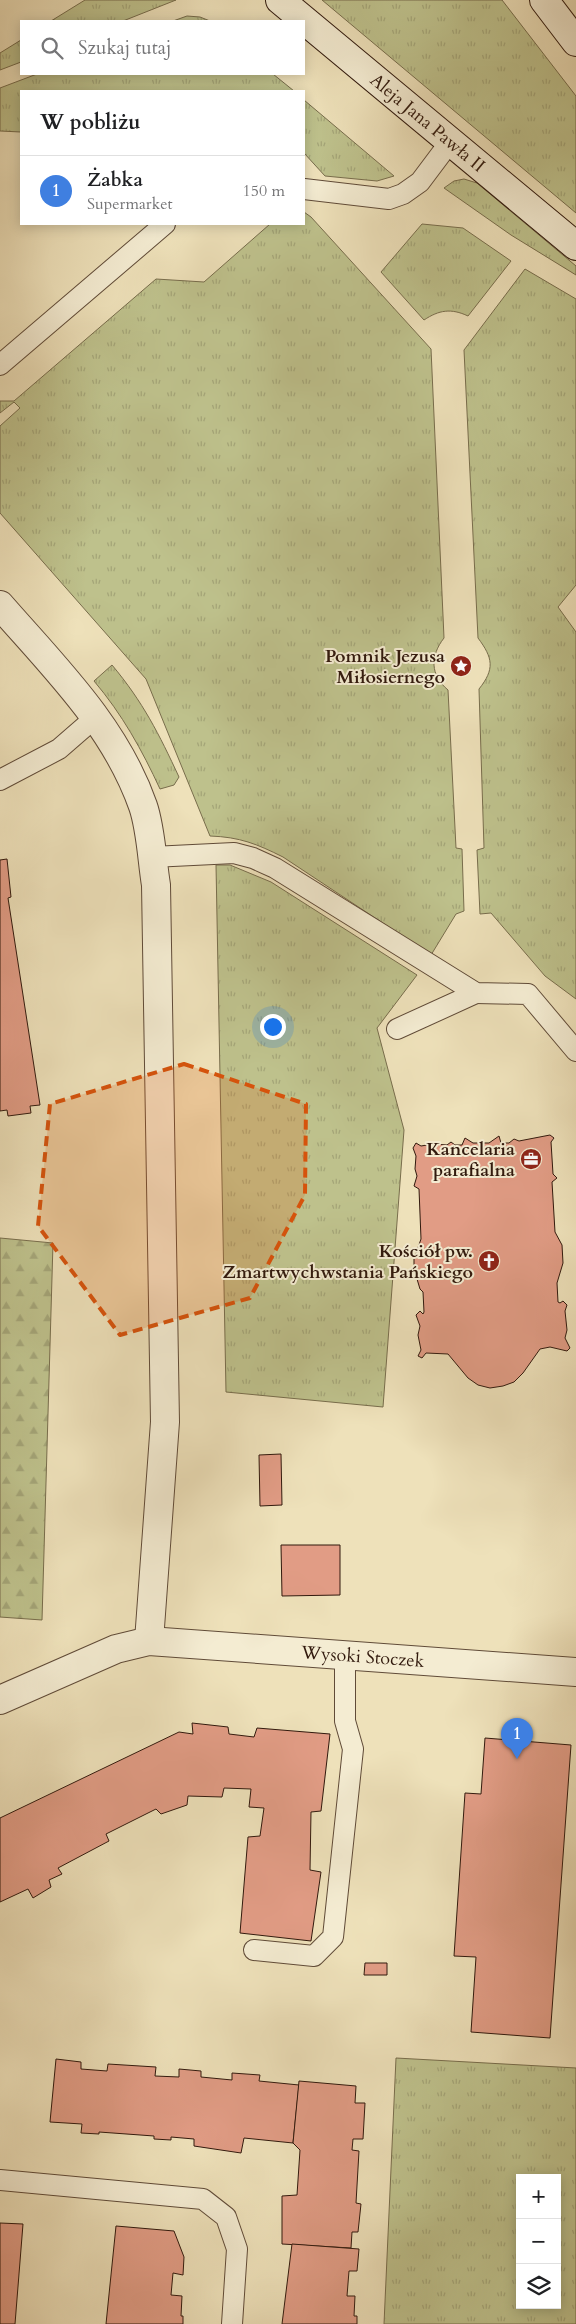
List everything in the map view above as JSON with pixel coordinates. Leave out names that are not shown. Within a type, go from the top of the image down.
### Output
[{"type":"street","name":"Aleja Jana Pawła II","points":[[280,0],[304,20]]},
{"type":"street","points":[[544,0],[576,42]]},
{"type":"street","name":"Aleja Jana Pawła II","points":[[305,21],[576,246]]},
{"type":"street","points":[[0,605],[97,716],[124,762],[144,807],[156,885],[165,1422],[149,1641]]},
{"type":"street","name":"Wysoki Stoczek","points":[[0,1700],[116,1649],[149,1641],[576,1672]]},
{"type":"lane","points":[[305,189],[389,199],[403,194],[420,182],[450,142]]},
{"type":"lane","points":[[0,365],[164,225]]},
{"type":"lane","points":[[0,780],[59,749],[97,716]]},
{"type":"lane","points":[[152,858],[234,852],[253,858],[275,868],[476,993]]},
{"type":"lane","points":[[397,1029],[476,993],[528,994],[576,1051]]},
{"type":"lane","points":[[254,1950],[314,1956],[334,1937],[353,1749],[345,1721],[345,1654]]},
{"type":"lane","points":[[0,2180],[203,2200],[226,2217],[237,2249],[232,2324]]},
{"type":"highlighted area","points":[[184,1064],[306,1104],[305,1195],[250,1298],[120,1335],[38,1226],[50,1104]]},
{"type":"green space","points":[[85,0],[176,0],[126,20],[53,20]]},
{"type":"green space","points":[[322,0],[502,0],[576,96],[576,213]]},
{"type":"green space","points":[[187,16],[200,17],[208,20],[176,20]]},
{"type":"green space","points":[[20,41],[20,62],[0,70],[0,53]]},
{"type":"green space","points":[[34,75],[274,75],[293,90],[20,90],[20,132],[0,131],[0,88]]},
{"type":"green space","points":[[305,101],[394,176],[377,181],[325,176],[305,154]]},
{"type":"green space","points":[[464,179],[477,183],[576,266],[576,275],[511,235],[444,188],[454,181]]},
{"type":"green space","points":[[305,213],[431,349],[444,638],[436,652],[434,665],[438,678],[448,690],[456,848],[462,849],[464,911],[456,914],[431,955],[283,857],[248,842],[210,836],[146,679],[0,513],[0,426],[20,408],[14,402],[0,413],[0,401],[14,401],[156,279],[204,282],[269,225],[305,225]]},
{"type":"green space","points":[[422,224],[463,228],[511,261],[468,316],[445,311],[424,320],[381,272]]},
{"type":"green space","points":[[525,269],[576,299],[576,585],[558,607],[576,632],[576,999],[545,976],[491,913],[480,914],[477,850],[484,848],[479,689],[488,675],[490,664],[487,652],[478,638],[464,350]]},
{"type":"green space","points":[[112,665],[142,705],[157,732],[179,777],[174,785],[160,789],[131,733],[114,706],[94,681]]},
{"type":"green space","points":[[216,865],[230,865],[271,882],[417,975],[377,1028],[404,1130],[383,1407],[226,1392]]},
{"type":"green space","points":[[0,1238],[53,1243],[42,1620],[0,1617]]},
{"type":"green space","points":[[396,2058],[576,2068],[576,2324],[384,2324]]},
{"type":"building","points":[[7,859],[11,897],[8,898],[40,1105],[30,1106],[31,1113],[8,1116],[7,1110],[0,1111],[0,860]]},
{"type":"building","name":"Kościół pw. Zmartwychwstania Pańskiego","points":[[550,1135],[554,1138],[551,1142],[553,1174],[557,1178],[552,1182],[555,1232],[562,1245],[563,1263],[557,1283],[558,1302],[563,1301],[567,1305],[565,1311],[567,1330],[565,1338],[570,1348],[567,1351],[550,1347],[540,1349],[514,1382],[490,1388],[478,1385],[468,1378],[448,1354],[426,1353],[422,1358],[418,1356],[421,1350],[418,1335],[420,1326],[416,1315],[420,1311],[423,1314],[424,1312],[423,1292],[420,1289],[414,1269],[414,1259],[421,1239],[419,1189],[414,1186],[417,1176],[415,1169],[416,1156],[413,1148],[416,1143],[421,1146],[433,1144],[447,1145],[451,1142],[455,1145],[462,1145],[465,1138],[473,1143],[489,1143],[499,1136],[501,1143],[509,1143],[514,1139],[519,1141]]},
{"type":"building","points":[[281,1454],[282,1505],[260,1506],[259,1455]]},
{"type":"building","points":[[281,1545],[340,1545],[340,1595],[282,1596]]},
{"type":"building","points":[[192,1723],[228,1727],[229,1734],[254,1737],[257,1728],[330,1734],[321,1811],[311,1812],[310,1870],[321,1872],[311,1941],[240,1933],[248,1837],[260,1836],[264,1808],[249,1807],[251,1789],[224,1788],[222,1797],[188,1796],[187,1805],[161,1814],[156,1809],[106,1834],[109,1841],[58,1868],[62,1874],[49,1880],[51,1887],[33,1898],[28,1889],[0,1902],[0,1818],[179,1732],[193,1734]]},
{"type":"building","points":[[485,1738],[571,1745],[550,2038],[471,2032],[476,1957],[454,1956],[465,1793],[481,1794]]},
{"type":"building","points":[[365,1963],[387,1963],[387,1975],[364,1975]]},
{"type":"building","points":[[56,2059],[81,2062],[81,2069],[107,2071],[108,2064],[156,2067],[155,2076],[179,2077],[179,2069],[201,2071],[201,2077],[232,2080],[232,2073],[260,2075],[259,2081],[299,2085],[293,2143],[244,2138],[241,2153],[194,2146],[194,2139],[171,2137],[171,2140],[154,2139],[154,2136],[99,2132],[99,2134],[81,2133],[82,2124],[50,2122]]},
{"type":"building","points":[[299,2081],[356,2086],[355,2103],[365,2103],[363,2139],[353,2139],[352,2150],[359,2151],[356,2203],[361,2204],[358,2232],[352,2232],[351,2248],[282,2244],[282,2196],[297,2195],[300,2150],[293,2143]]},
{"type":"building","points":[[0,2223],[23,2224],[15,2324],[0,2324]]},
{"type":"building","points":[[116,2226],[174,2231],[184,2257],[183,2275],[173,2273],[171,2295],[182,2296],[181,2316],[183,2316],[183,2324],[106,2324]]},
{"type":"building","points":[[292,2244],[359,2249],[357,2271],[349,2271],[347,2296],[355,2296],[354,2316],[357,2316],[357,2324],[282,2324]]},
{"type":"place","name":"Pomnik Jezusa Miłosiernego","points":[[461,666]]},
{"type":"place","name":"Kancelaria parafialna","points":[[531,1159]]},
{"type":"place","name":"Kościół pw. Zmartwychwstania Pańskiego","points":[[489,1261]]},
{"type":"place","name":"Żabka","points":[[517,1759]]}]
